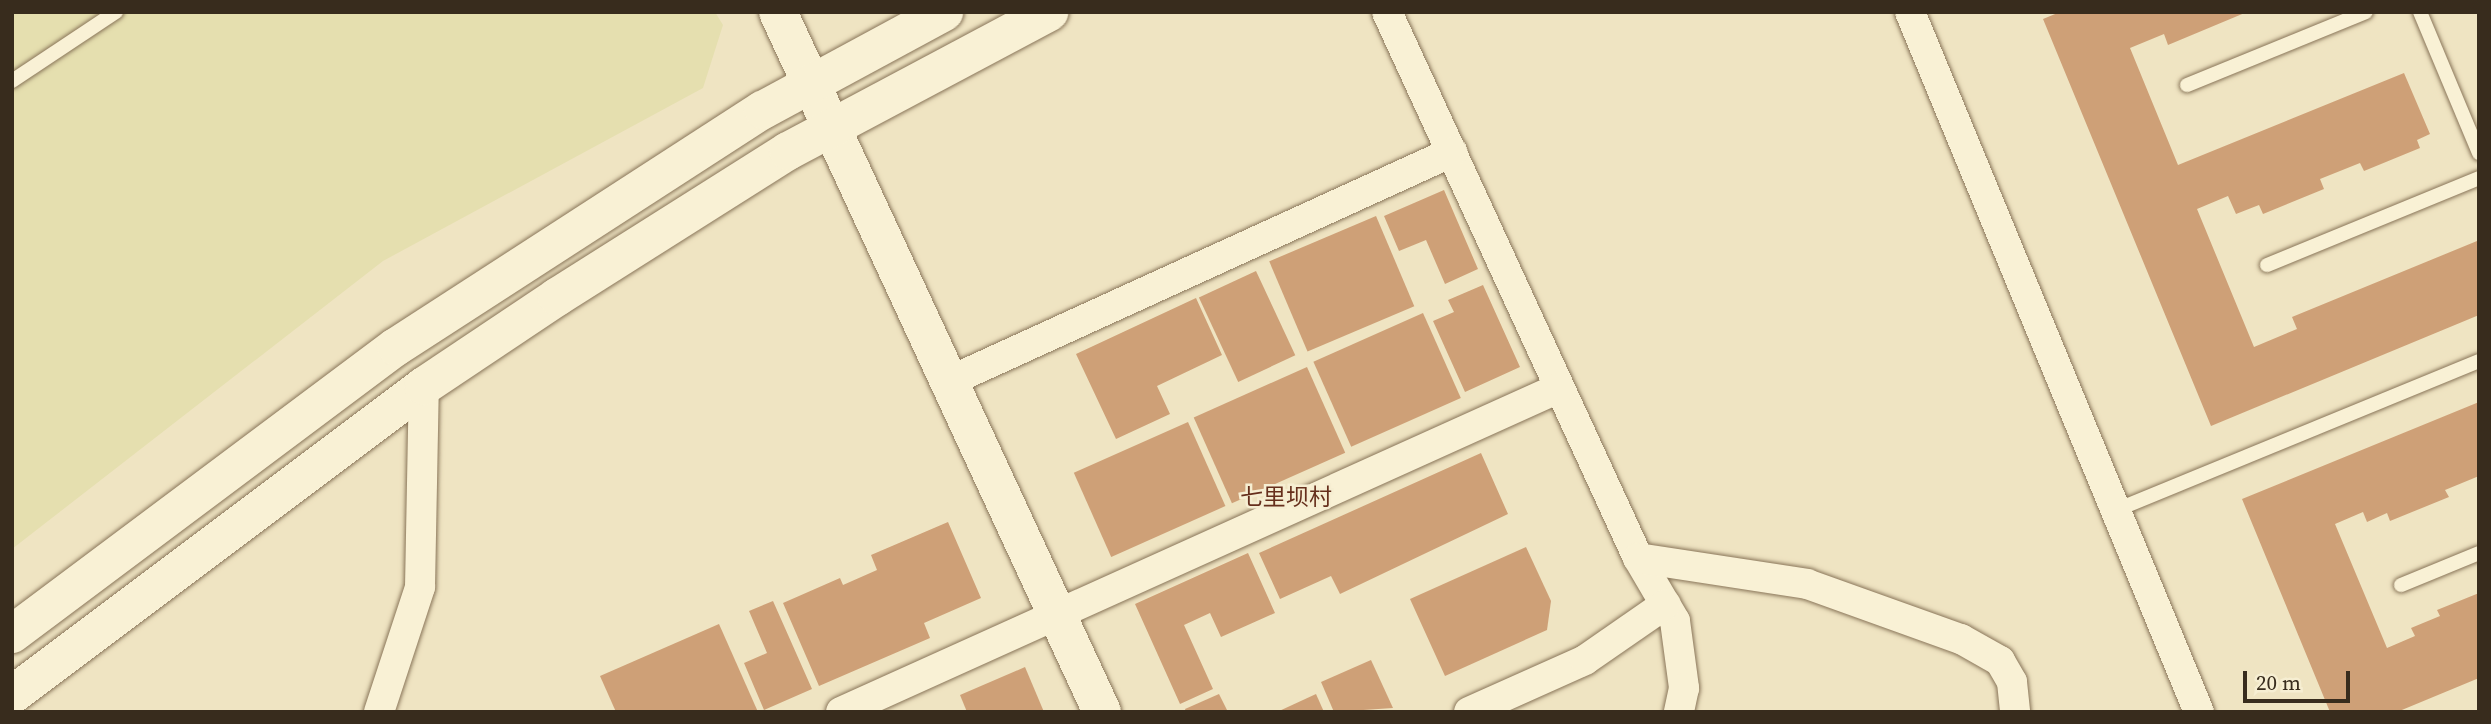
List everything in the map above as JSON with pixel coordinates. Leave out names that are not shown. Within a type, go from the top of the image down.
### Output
[{"type":"street","points":[[778,12],[952,380],[1102,712]]},
{"type":"street","points":[[12,634],[396,346],[812,83],[944,12]]},
{"type":"street","points":[[12,695],[424,386],[833,126],[1049,12]]},
{"type":"street","points":[[1387,12],[1638,558],[1666,604],[1681,643],[1679,712]]},
{"type":"street","points":[[1910,12],[2199,712]]},
{"type":"street","points":[[952,380],[1452,152]]},
{"type":"street","points":[[379,712],[420,587],[424,386]]},
{"type":"street","points":[[841,712],[1559,387]]},
{"type":"street","points":[[1638,558],[1807,584],[1961,639],[2000,661],[2012,682],[2015,712]]},
{"type":"street","points":[[1469,712],[1585,660],[1666,604]]},
{"type":"lane","points":[[12,81],[116,12]]},
{"type":"lane","points":[[2188,85],[2365,12]]},
{"type":"lane","points":[[2420,12],[2475,132],[2479,153]]},
{"type":"lane","points":[[2267,265],[2479,178]]},
{"type":"lane","points":[[2116,510],[2479,361]]},
{"type":"lane","points":[[2401,585],[2479,553]]},
{"type":"shaded area","points":[[12,12],[715,12],[723,25],[703,88],[383,261],[12,549]]},
{"type":"building","points":[[2060,12],[2247,12],[2168,45],[2164,34],[2130,48],[2178,165],[2404,73],[2430,134],[2417,140],[2420,148],[2364,171],[2360,163],[2320,179],[2324,189],[2263,214],[2259,205],[2236,214],[2228,196],[2197,209],[2254,347],[2297,329],[2292,317],[2477,241],[2479,315],[2211,426],[2043,19]]},
{"type":"building","points":[[1444,190],[1478,269],[1445,284],[1426,240],[1399,251],[1384,216]]},
{"type":"building","points":[[1376,216],[1414,306],[1308,352],[1269,261]]},
{"type":"building","points":[[1256,271],[1295,355],[1238,382],[1199,298]]},
{"type":"building","points":[[1483,285],[1520,367],[1465,392],[1433,321],[1454,312],[1448,300]]},
{"type":"building","points":[[1196,298],[1222,355],[1157,386],[1170,414],[1116,439],[1076,354]]},
{"type":"building","points":[[1423,313],[1461,398],[1351,447],[1313,362]]},
{"type":"building","points":[[1307,367],[1345,453],[1232,503],[1194,417]]},
{"type":"building","points":[[2479,402],[2479,476],[2445,490],[2449,497],[2390,521],[2387,513],[2367,522],[2363,512],[2335,524],[2387,648],[2415,636],[2411,628],[2440,616],[2437,610],[2479,593],[2479,678],[2397,712],[2330,712],[2242,499]]},
{"type":"building","points":[[1188,422],[1225,506],[1111,557],[1074,473]]},
{"type":"building","points":[[1481,453],[1508,514],[1340,594],[1331,576],[1280,599],[1259,553]]},
{"type":"building","points":[[948,522],[981,598],[924,623],[930,638],[819,686],[783,603],[840,578],[843,585],[877,570],[871,555]]},
{"type":"building","points":[[1526,547],[1551,601],[1547,630],[1445,676],[1410,599]]},
{"type":"building","points":[[1248,553],[1275,613],[1221,637],[1210,613],[1184,625],[1213,689],[1180,704],[1135,604]]},
{"type":"building","points":[[773,601],[812,689],[764,710],[744,663],[767,653],[749,611]]},
{"type":"building","points":[[719,624],[758,712],[616,712],[600,676]]},
{"type":"building","points":[[1371,660],[1393,708],[1334,712],[1321,682]]},
{"type":"building","points":[[1025,667],[1044,712],[967,712],[960,695]]},
{"type":"building","points":[[1219,694],[1228,712],[1186,712],[1185,709]]},
{"type":"building","points":[[1316,694],[1324,712],[1277,712]]},
{"type":"district","name":"七里坝村","points":[[1286,497]]}]
